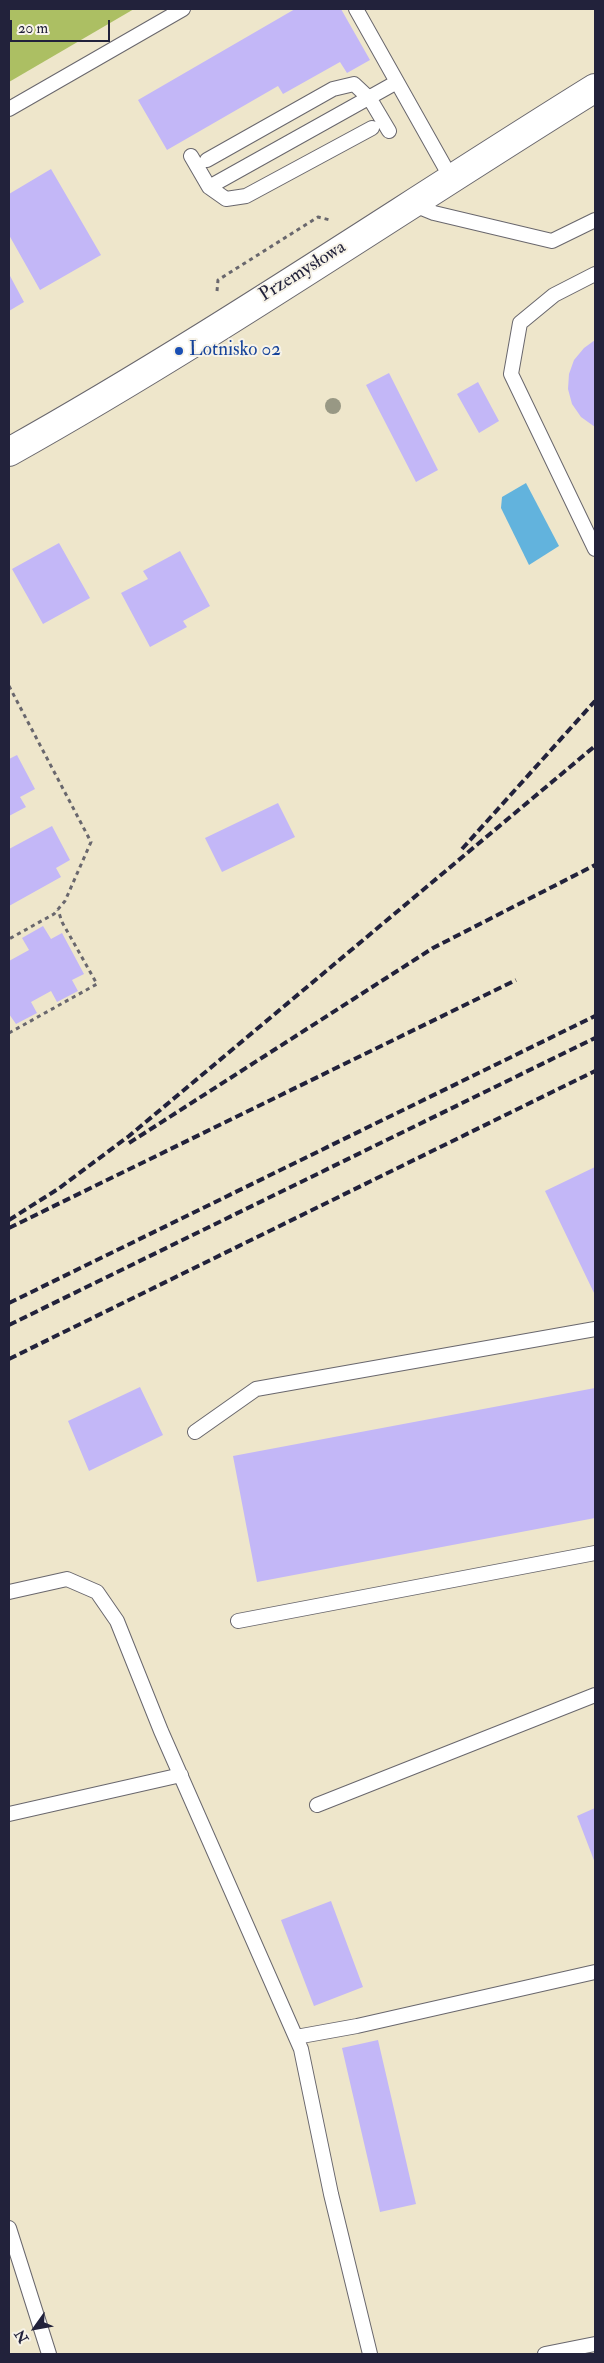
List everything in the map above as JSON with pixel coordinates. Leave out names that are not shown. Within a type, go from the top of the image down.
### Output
[{"type":"street","name":"Przemysłowa","points":[[9,452],[122,386],[595,88]]},
{"type":"lane","points":[[9,109],[184,9]]},
{"type":"lane","points":[[356,9],[451,178]]},
{"type":"lane","points":[[209,187],[397,82]]},
{"type":"lane","points":[[207,160],[333,88],[354,84],[370,98],[389,131]]},
{"type":"lane","points":[[191,156],[209,187],[226,199],[246,196],[372,128]]},
{"type":"lane","points":[[411,203],[434,212],[552,241],[595,220]]},
{"type":"lane","points":[[595,274],[554,295],[520,323],[511,374],[595,549]]},
{"type":"lane","points":[[194,1432],[256,1389],[595,1329]]},
{"type":"lane","points":[[238,1621],[595,1553]]},
{"type":"lane","points":[[9,1592],[67,1578],[97,1592],[117,1621],[181,1774],[301,2049],[331,2194],[370,2354]]},
{"type":"lane","points":[[317,1804],[595,1695]]},
{"type":"lane","points":[[9,1814],[181,1774]]},
{"type":"lane","points":[[296,2037],[357,2026],[595,1972]]},
{"type":"lane","points":[[9,2228],[49,2354]]},
{"type":"lane","points":[[546,2354],[595,2344]]},
{"type":"path","points":[[9,686],[91,842],[65,901],[54,914],[9,939]]},
{"type":"path","points":[[9,1033],[97,984],[62,922],[58,909]]},
{"type":"green space","points":[[9,9],[134,9],[9,82]]},
{"type":"water","points":[[526,483],[559,546],[529,565],[501,508],[502,497]]},
{"type":"building","points":[[295,9],[341,9],[370,60],[347,73],[340,62],[283,94],[278,86],[167,150],[138,100]]},
{"type":"building","points":[[51,169],[101,255],[40,290],[9,235],[9,194]]},
{"type":"building","points":[[9,274],[24,302],[9,311]]},
{"type":"building","points":[[595,340],[595,427],[581,417],[572,404],[568,389],[569,374],[574,360],[584,348]]},
{"type":"building","points":[[389,373],[438,470],[416,482],[366,385]]},
{"type":"building","points":[[478,382],[499,421],[479,433],[457,394]]},
{"type":"building","points":[[59,543],[90,598],[43,624],[12,569]]},
{"type":"building","points":[[180,551],[210,606],[183,621],[187,627],[150,647],[121,593],[148,579],[143,571]]},
{"type":"building","points":[[17,755],[35,789],[20,797],[26,807],[9,816],[9,759]]},
{"type":"building","points":[[278,803],[295,837],[222,872],[205,838]]},
{"type":"building","points":[[52,826],[70,860],[56,868],[61,877],[9,906],[9,849]]},
{"type":"building","points":[[43,926],[51,939],[62,933],[84,974],[72,980],[78,991],[57,1002],[51,991],[31,1002],[37,1013],[16,1024],[9,1014],[9,961],[29,950],[22,938]]},
{"type":"building","points":[[595,1167],[595,1295],[545,1191]]},
{"type":"building","points":[[140,1387],[163,1435],[89,1471],[68,1421]]},
{"type":"building","points":[[595,1388],[595,1518],[257,1582],[233,1456]]},
{"type":"building","points":[[595,1808],[595,1863],[577,1816]]},
{"type":"building","points":[[331,1901],[363,1987],[314,2006],[281,1920]]},
{"type":"building","points":[[378,2040],[416,2204],[380,2212],[342,2048]]},
{"type":"railway","points":[[462,849],[595,701]]},
{"type":"railway","points":[[9,1220],[58,1189],[129,1136],[595,746]]},
{"type":"railway","points":[[129,1143],[433,948],[595,865]]},
{"type":"railway","points":[[9,1228],[516,980]]},
{"type":"railway","points":[[9,1303],[595,1016]]},
{"type":"railway","points":[[9,1325],[595,1038]]},
{"type":"railway","points":[[9,1359],[595,1071]]},
{"type":"place","name":"Lotnisko 02","points":[[179,351]]}]
